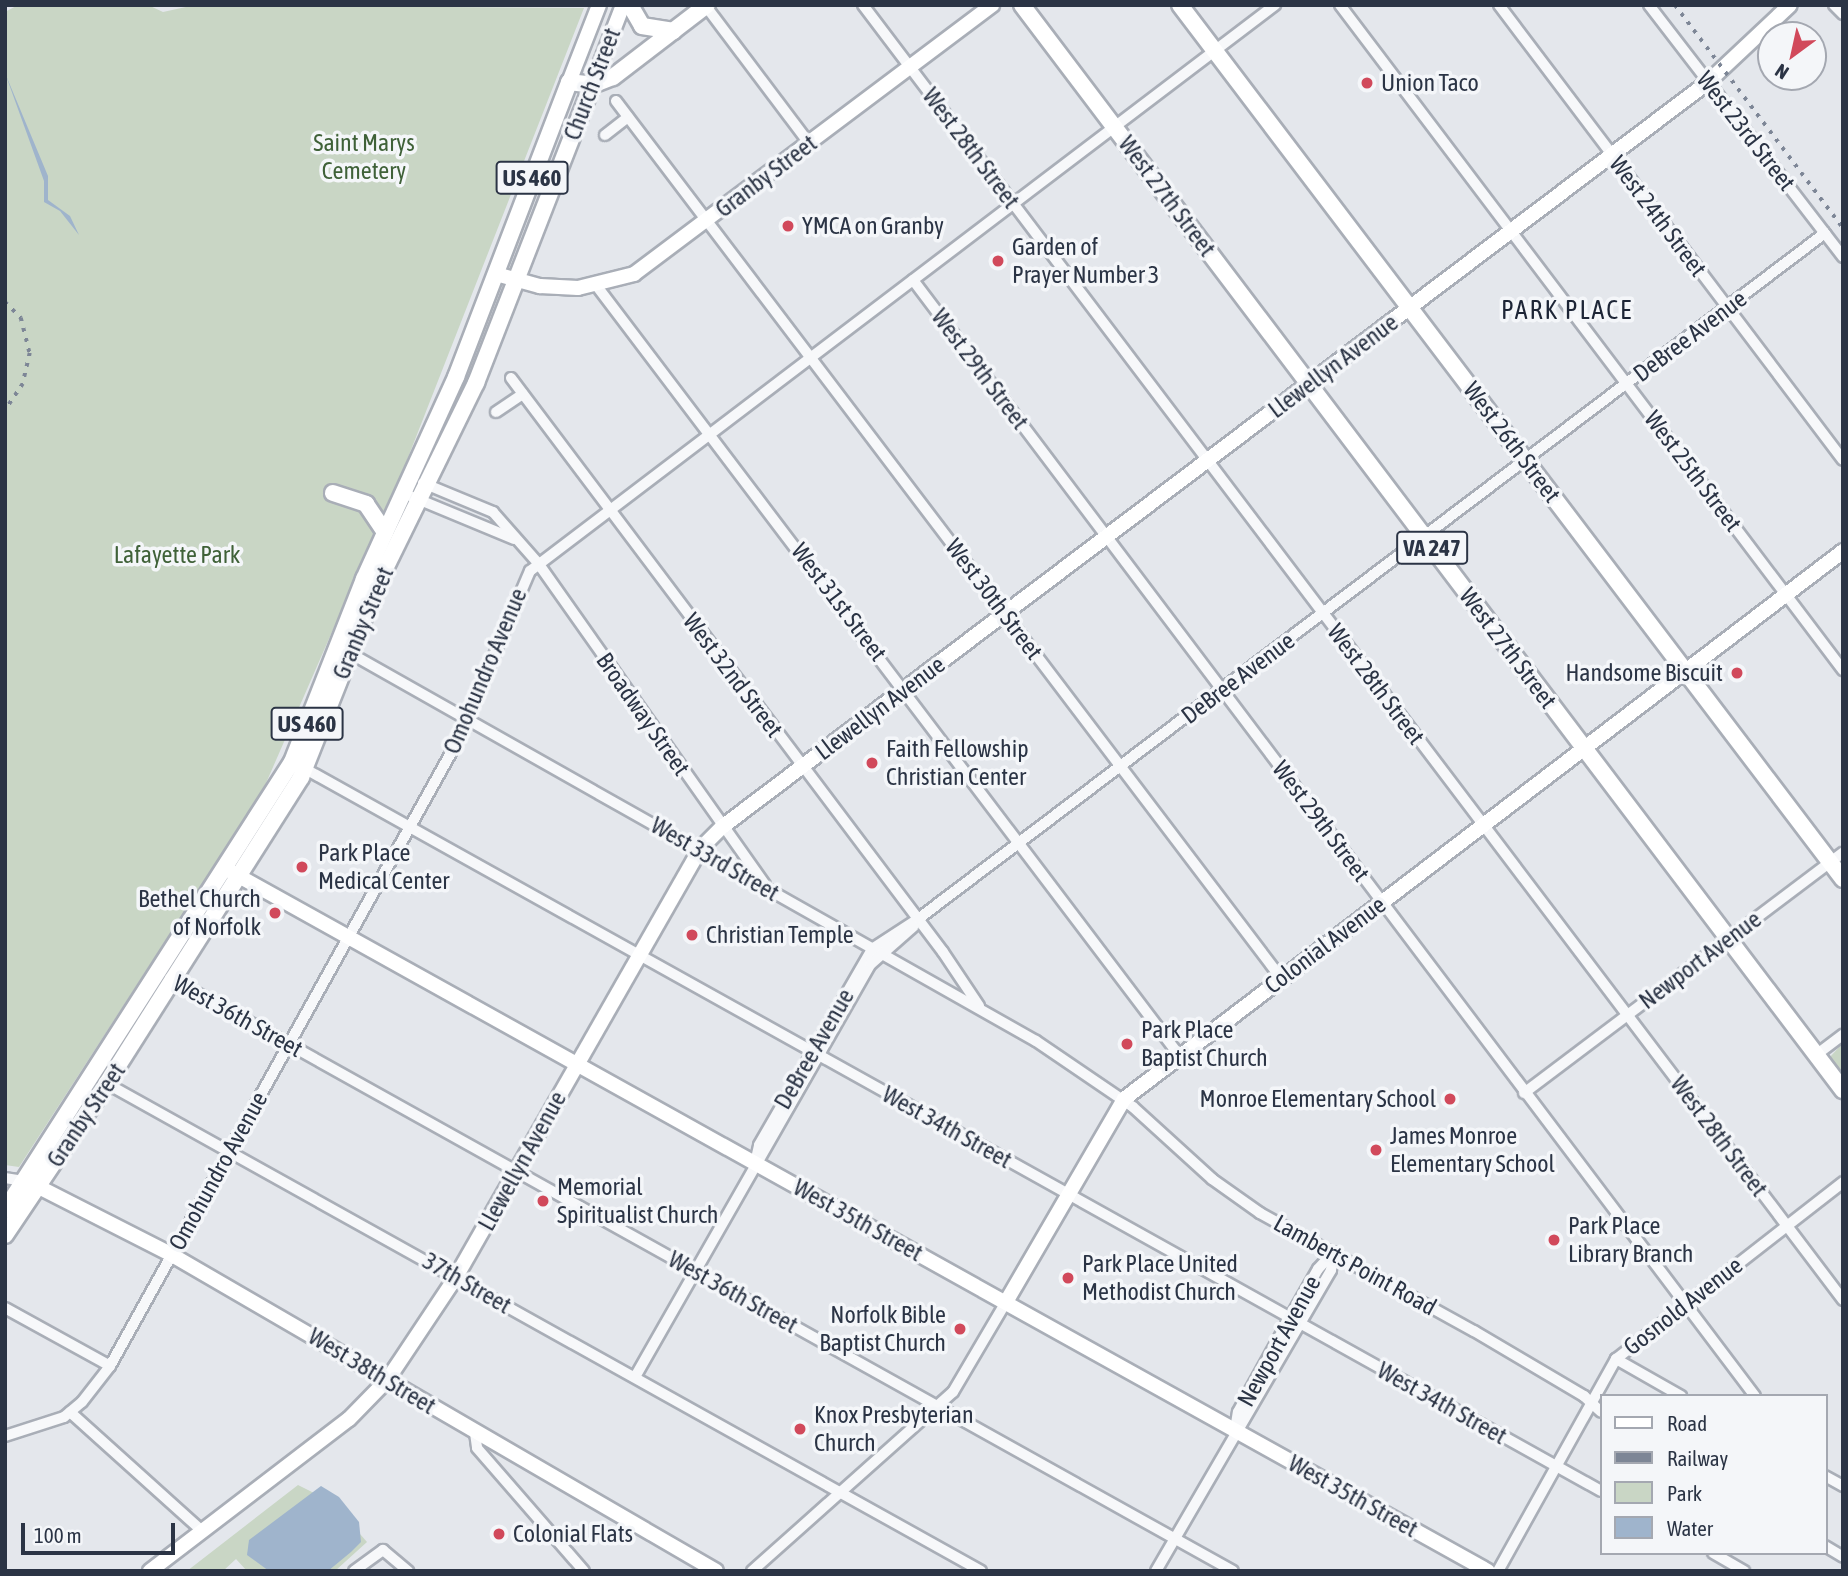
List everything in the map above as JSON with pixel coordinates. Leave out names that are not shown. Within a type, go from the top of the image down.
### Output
[{"type":"main road","points":[[630,5],[642,26],[674,31]]},
{"type":"main road","name":"West 27th Street","points":[[1022,5],[1843,1090]]},
{"type":"main road","name":"West 26th Street","points":[[1180,5],[1685,671],[1836,858],[1843,879]]},
{"type":"main road","points":[[569,82],[592,85],[614,77],[706,6]]},
{"type":"main road","name":"Church Street","points":[[496,274],[569,82]]},
{"type":"main road","name":"Church Street","points":[[517,281],[592,85]]},
{"type":"main road","name":"Granby Street","points":[[5,1235],[32,1182],[233,873],[298,765],[344,650],[385,532],[496,274]]},
{"type":"main road","name":"Granby Street","points":[[344,650],[476,383],[517,281]]},
{"type":"main road","points":[[333,493],[366,504],[385,532]]},
{"type":"main road","name":"Granby Street","points":[[5,1210],[32,1182]]},
{"type":"street","name":"Church Street","points":[[569,82],[599,5]]},
{"type":"street","name":"Church Street","points":[[592,85],[623,5]]},
{"type":"street","name":"West 28th Street","points":[[863,5],[1843,1300]]},
{"type":"street","name":"Granby Street","points":[[496,274],[517,281],[553,287],[596,285],[650,264],[992,5]]},
{"type":"street","name":"Omohundro Avenue","points":[[5,1436],[71,1412],[110,1366],[468,719],[523,583],[538,563],[1275,5]]},
{"type":"street","name":"West 25th Street","points":[[1340,5],[1843,670]]},
{"type":"street","name":"West 24th Street","points":[[1499,5],[1843,460]]},
{"type":"street","name":"West 23rd Street","points":[[1649,5],[1843,257]]},
{"type":"street","name":"Llewellyn Avenue","points":[[150,1571],[349,1419],[388,1379],[456,1278],[637,954],[699,849],[722,827],[1707,82],[1790,5]]},
{"type":"street","points":[[1834,5],[1843,14]]},
{"type":"street","points":[[706,6],[809,144]]},
{"type":"street","name":"West 30th Street","points":[[616,101],[1281,978]]},
{"type":"street","points":[[605,135],[628,117]]},
{"type":"street","name":"DeBree Avenue","points":[[635,1377],[815,1054],[876,951],[910,932],[918,919],[1825,233]]},
{"type":"street","name":"West 29th Street","points":[[913,280],[1753,1394]]},
{"type":"street","name":"West 31st Street","points":[[596,285],[1179,1055]]},
{"type":"street","name":"West 32nd Street","points":[[511,379],[918,919],[982,1010]]},
{"type":"street","points":[[496,412],[523,394]]},
{"type":"street","name":"Broadway Street","points":[[406,486],[428,484],[493,512],[538,563],[767,889]]},
{"type":"street","name":"Broadway Street","points":[[406,486],[420,499],[518,540]]},
{"type":"street","name":"Colonial Avenue","points":[[752,1571],[953,1392],[1124,1099],[1843,551]]},
{"type":"street","name":"West 33rd Street","points":[[344,650],[982,1010],[1124,1099]]},
{"type":"street","name":"West 34th Street","points":[[298,765],[1600,1490]]},
{"type":"street","name":"Newport Avenue","points":[[1524,1093],[1836,858]]},
{"type":"street","name":"West 35th Street","points":[[233,873],[1488,1571]]},
{"type":"street","name":"West 36th Street","points":[[167,976],[1233,1571]]},
{"type":"street","points":[[1816,1055],[1843,1035]]},
{"type":"street","name":"37th Street","points":[[100,1079],[981,1571]]},
{"type":"street","name":"Lamberts Point Road","points":[[1124,1099],[1235,1197],[1334,1252],[1591,1403],[1600,1411]]},
{"type":"street","points":[[5,1178],[32,1182]]},
{"type":"street","name":"West 38th Street","points":[[32,1182],[172,1255],[716,1571]]},
{"type":"street","name":"Gosnold Avenue","points":[[1498,1571],[1616,1359],[1684,1302],[1843,1182]]},
{"type":"street","name":"Newport Avenue","points":[[1235,1430],[1238,1412],[1290,1318],[1318,1269],[1334,1252]]},
{"type":"street","name":"Newport Avenue","points":[[1156,1571],[1235,1430],[1248,1417],[1331,1270],[1334,1252]]},
{"type":"street","points":[[5,1308],[110,1366]]},
{"type":"street","points":[[1616,1359],[1677,1394]]},
{"type":"street","points":[[71,1412],[202,1531]]},
{"type":"street","points":[[475,1433],[477,1448],[584,1571]]},
{"type":"street","points":[[1827,1477],[1843,1486]]},
{"type":"street","points":[[1827,1547],[1843,1557]]},
{"type":"street","points":[[354,1571],[383,1550],[408,1571]]},
{"type":"street","points":[[1716,1555],[1744,1571]]},
{"type":"green space","points":[[18,5],[148,5],[163,12],[195,5],[584,8],[407,460],[263,790],[19,1167],[5,1165],[5,12]]},
{"type":"green space","points":[[1843,1043],[1843,1078],[1829,1058]]},
{"type":"green space","points":[[298,1485],[332,1502],[367,1542],[335,1571],[247,1571],[236,1559],[223,1571],[187,1571]]},
{"type":"water","points":[[5,73],[48,176],[48,200],[70,216],[79,235],[60,211],[44,202],[44,181]]},
{"type":"water","points":[[321,1486],[339,1497],[359,1522],[361,1542],[351,1552],[328,1571],[269,1571],[247,1555],[249,1540]]},
{"type":"railway","points":[[1675,5],[1843,228]]},
{"type":"railway","points":[[5,302],[21,318],[30,353],[23,384],[5,411]]},
{"type":"place","name":"Union Taco","points":[[1367,83]]},
{"type":"place","name":"YMCA on Granby","points":[[788,226]]},
{"type":"place","name":"Garden of Prayer Number 3","points":[[998,261]]},
{"type":"place","name":"Handsome Biscuit","points":[[1737,673]]},
{"type":"place","name":"Faith Fellowship Christian Center","points":[[872,763]]},
{"type":"place","name":"Park Place Medical Center","points":[[302,867]]},
{"type":"place","name":"Bethel Church of Norfolk","points":[[275,913]]},
{"type":"place","name":"Christian Temple","points":[[692,935]]},
{"type":"place","name":"Park Place Baptist Church","points":[[1127,1044]]},
{"type":"place","name":"Monroe Elementary School","points":[[1450,1099]]},
{"type":"place","name":"James Monroe Elementary School","points":[[1376,1150]]},
{"type":"place","name":"Memorial Spiritualist Church","points":[[543,1201]]},
{"type":"place","name":"Park Place Library Branch","points":[[1554,1240]]},
{"type":"place","name":"Park Place United Methodist Church","points":[[1068,1278]]},
{"type":"place","name":"Norfolk Bible Baptist Church","points":[[960,1329]]},
{"type":"place","name":"Knox Presbyterian Church","points":[[800,1429]]},
{"type":"place","name":"Colonial Flats","points":[[499,1534]]},
{"type":"district","name":"PARK PLACE","points":[[1567,311]]},
{"type":"park label","name":"Saint Marys Cemetery","points":[[364,157]]},
{"type":"park label","name":"Lafayette Park","points":[[177,555]]}]
